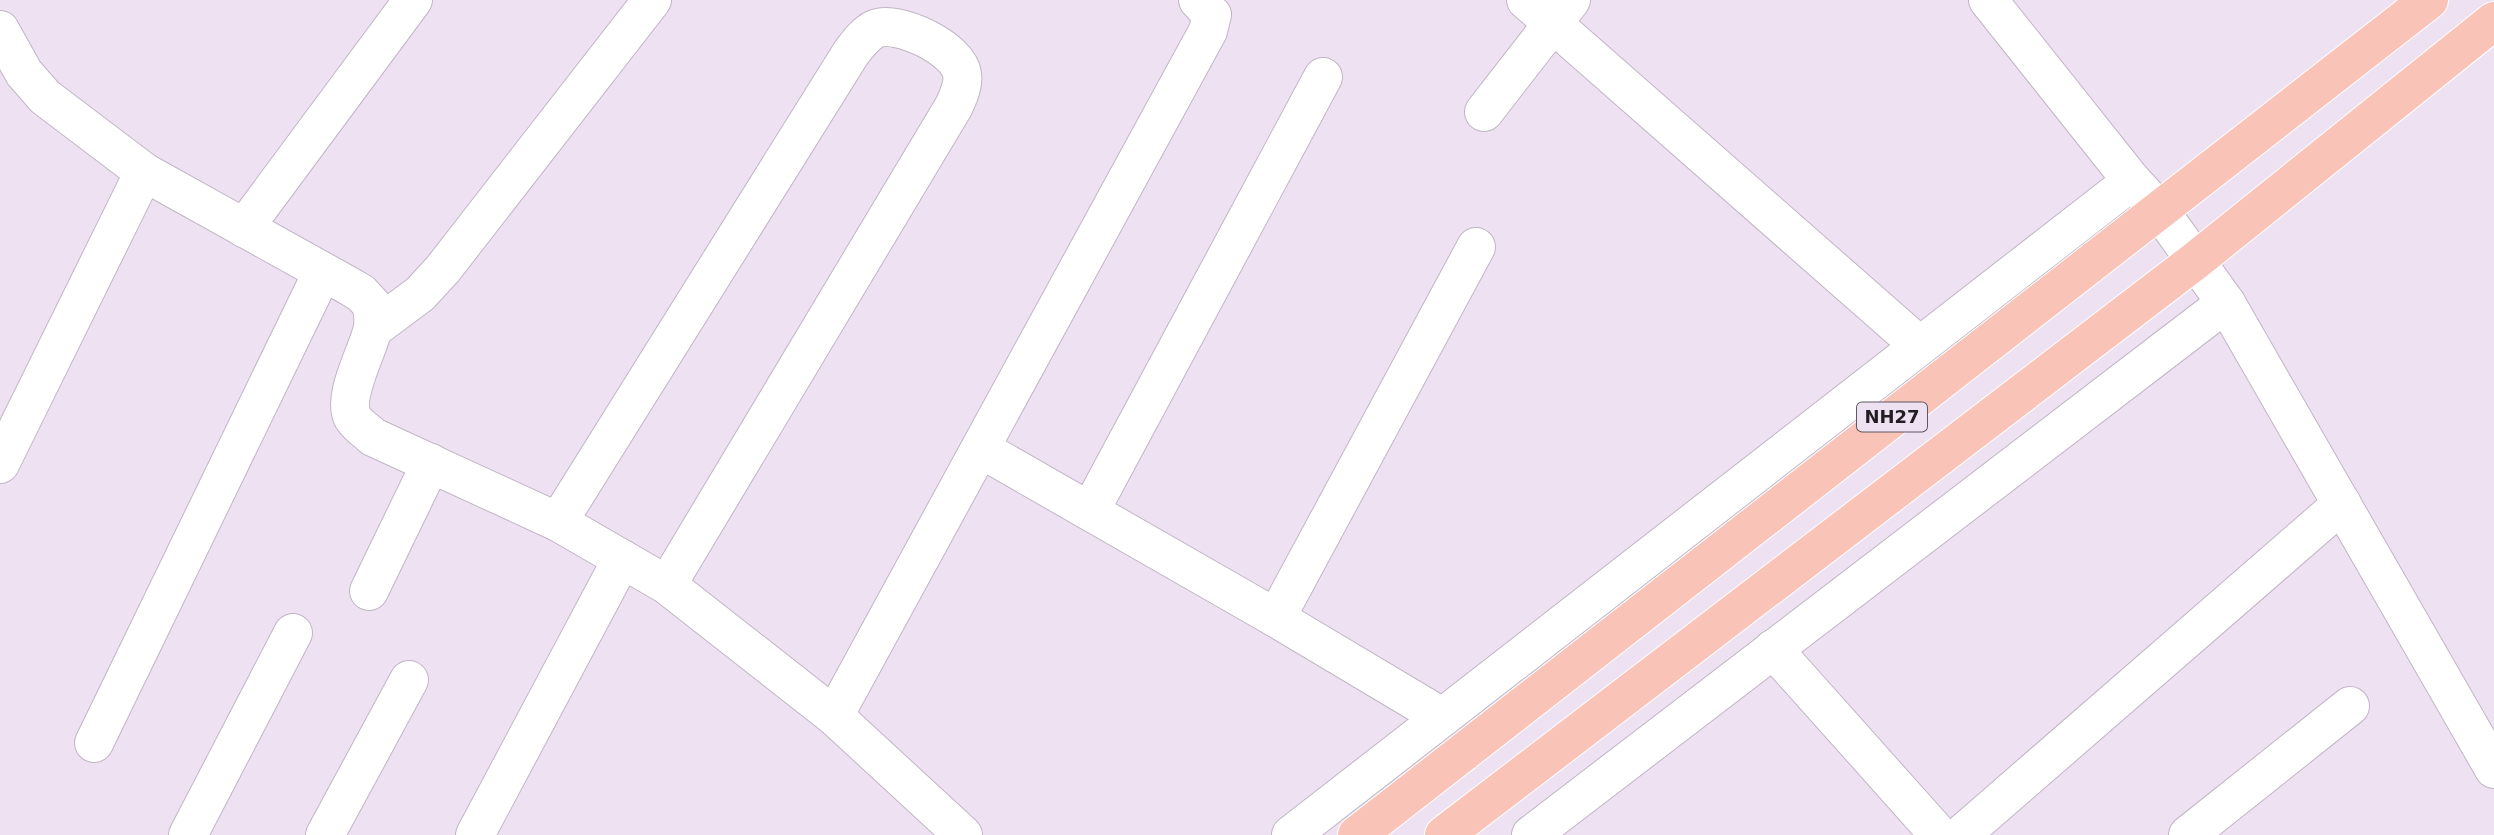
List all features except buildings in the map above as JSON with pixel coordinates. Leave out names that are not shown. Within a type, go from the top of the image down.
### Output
[{"type":"highway","name":"NH27","points":[[1357,835],[2422,2]]},
{"type":"highway","name":"NH27","points":[[1444,835],[2195,261],[2494,21]]},
{"type":"street","points":[[244,228],[413,0]]},
{"type":"street","points":[[373,329],[420,295],[443,269],[652,0]]},
{"type":"street","points":[[834,716],[1208,31],[1212,15],[1198,0]]},
{"type":"street","points":[[1988,0],[2132,181],[2159,210],[2226,303],[2494,769]]},
{"type":"street","points":[[1484,112],[1550,7],[1920,346]]},
{"type":"street","points":[[558,522],[851,52],[866,35],[877,28],[894,27],[913,32],[936,45],[953,58],[962,74],[961,88],[954,106],[667,585]]},
{"type":"street","points":[[0,30],[24,73],[45,97],[144,172],[361,293],[372,305],[373,329],[350,405],[352,416],[373,437],[558,522],[667,585],[834,716],[963,835]]},
{"type":"street","points":[[1090,511],[1323,77]]},
{"type":"street","points":[[0,464],[144,172]]},
{"type":"street","points":[[1291,835],[2132,181]]},
{"type":"street","points":[[1276,618],[1476,247]]},
{"type":"street","points":[[94,743],[322,273]]},
{"type":"street","points":[[1531,835],[2226,303]]},
{"type":"street","points":[[981,449],[1276,618],[1442,717]]},
{"type":"street","points":[[369,591],[431,463]]},
{"type":"street","points":[[1961,835],[2342,504]]},
{"type":"street","points":[[475,835],[622,559]]},
{"type":"street","points":[[188,835],[293,633]]},
{"type":"street","points":[[1773,649],[1939,835]]},
{"type":"street","points":[[325,835],[409,680]]},
{"type":"street","points":[[2188,835],[2350,706]]}]
